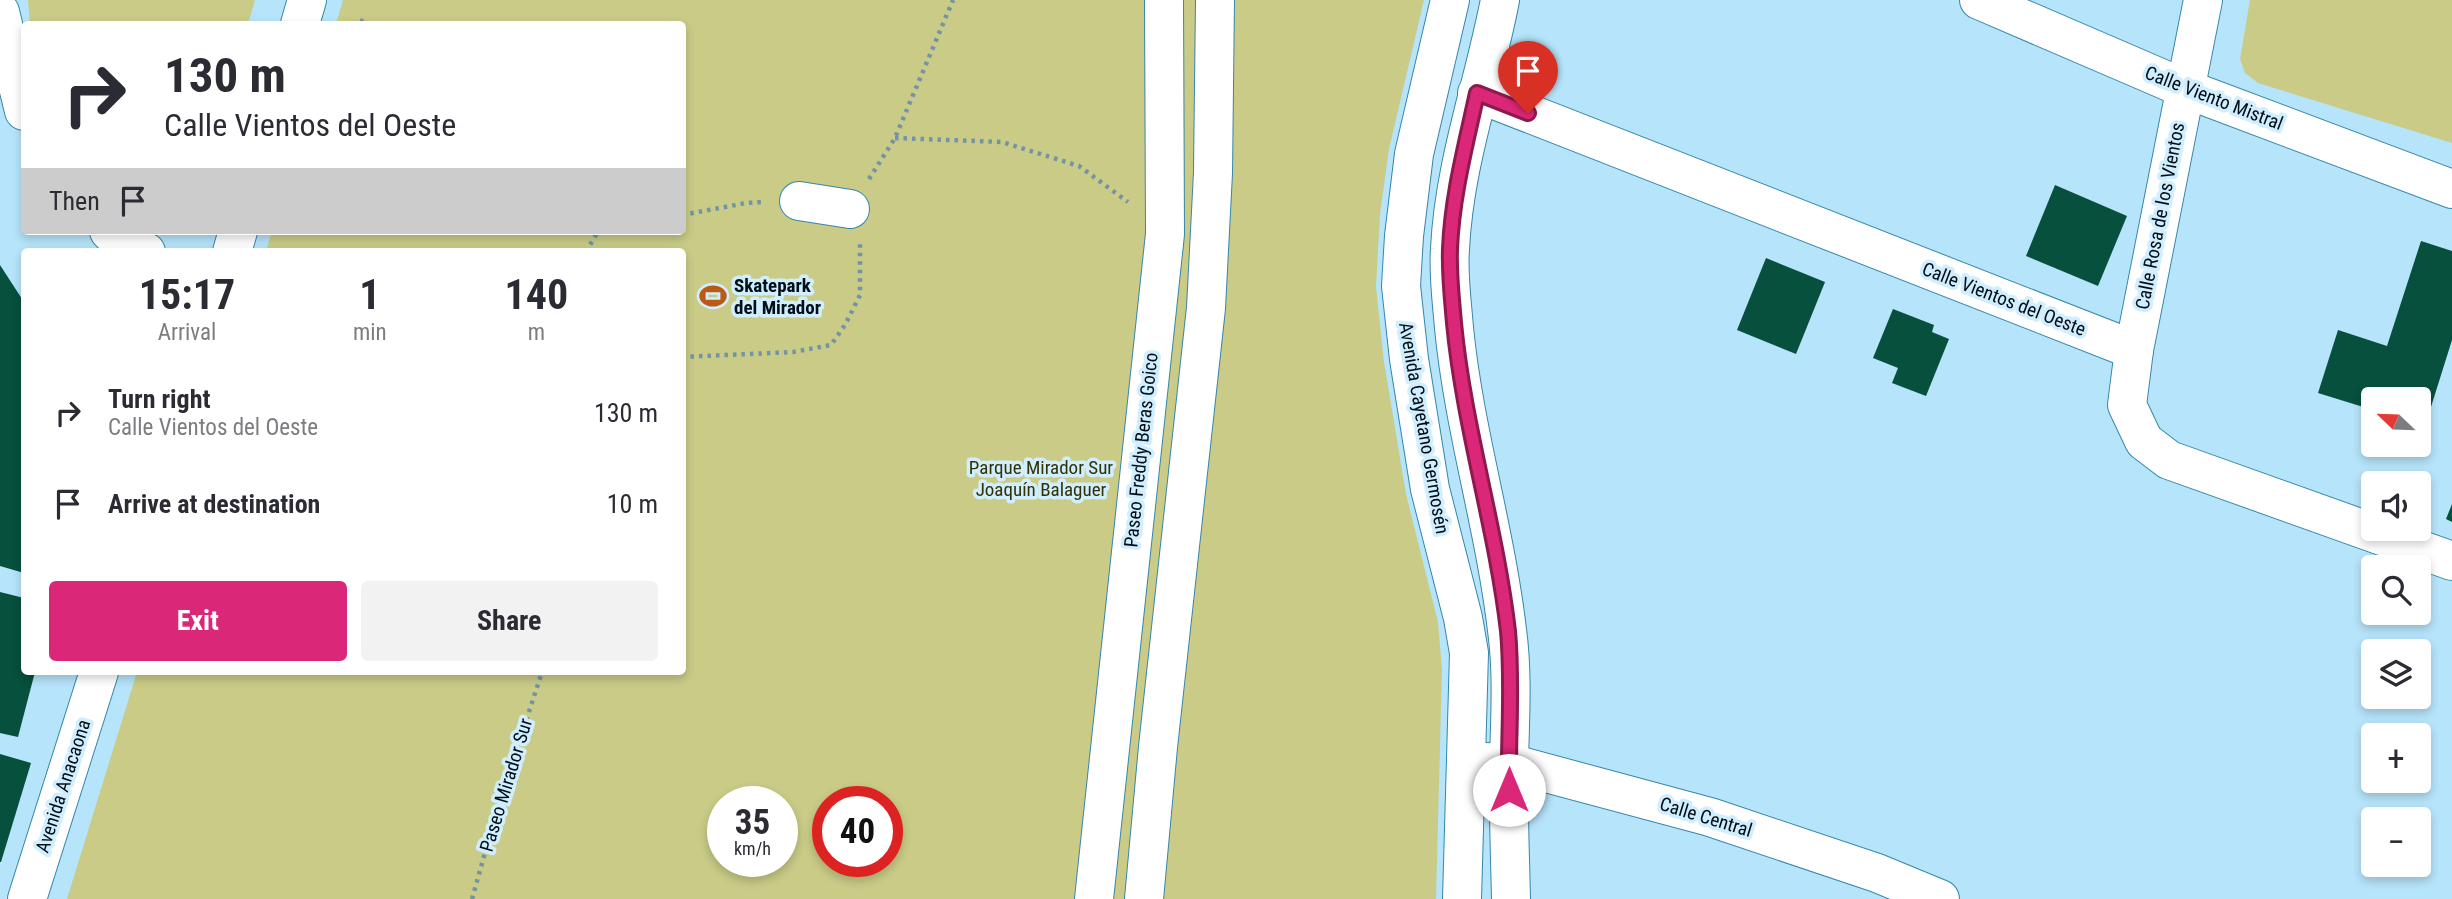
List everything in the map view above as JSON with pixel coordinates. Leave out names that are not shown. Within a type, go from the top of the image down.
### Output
[{"type":"street","points":[[301,21],[307,0]]},
{"type":"street","name":"Paseo Freddy Beras Goico","points":[[1094,899],[1166,234],[1164,0]]},
{"type":"street","points":[[1144,899],[1206,308],[1213,173],[1215,0]]},
{"type":"street","name":"Avenida Cayetano Germosén","points":[[1450,0],[1415,154],[1404,236],[1401,286],[1409,359],[1430,489],[1463,618],[1469,653],[1462,899]]},
{"type":"street","points":[[1500,0],[1459,174],[1450,249],[1457,359],[1467,422],[1496,552],[1512,683],[1509,763],[1511,899]]},
{"type":"street","name":"Calle Viento Mistral","points":[[1979,0],[2186,89],[2452,189]]},
{"type":"street","name":"Calle Rosa de los Vientos","points":[[2134,350],[2203,0]]},
{"type":"street","points":[[0,12],[21,99]]},
{"type":"street","name":"Calle Vientos del Oeste","points":[[1477,93],[2134,350]]},
{"type":"street","points":[[799,201],[850,209]]},
{"type":"street","points":[[113,235],[137,248]]},
{"type":"street","points":[[2134,350],[2127,405],[2144,440],[2169,460],[2452,561]]},
{"type":"street","points":[[1151,368],[1199,370]]},
{"type":"street","name":"Avenida Anacaona","points":[[27,899],[98,675]]},
{"type":"street","name":"Calle Central","points":[[1464,761],[1509,763],[1710,817],[1877,873],[1940,899]]},
{"type":"path","points":[[895,138],[1002,142],[1079,166],[1130,204]]},
{"type":"path","points":[[686,214],[746,203],[799,201]]},
{"type":"path","name":"Paseo Mirador Sur","points":[[472,899],[499,803],[541,675]]},
{"type":"green space","points":[[28,0],[255,0],[249,21],[30,21]]},
{"type":"green space","name":"Parque Mirador Sur Joaquín Balaguer","points":[[343,0],[1424,0],[1389,149],[1380,214],[1376,287],[1384,362],[1406,494],[1438,622],[1442,670],[1436,899],[67,899],[136,675],[686,675],[686,248],[267,248],[271,235],[686,235],[686,21],[337,21]]},
{"type":"green space","points":[[2250,0],[2452,0],[2452,143],[2258,83],[2245,73],[2240,59]]},
{"type":"building","points":[[2055,185],[2127,216],[2098,286],[2026,256]]},
{"type":"building","points":[[2421,241],[2452,251],[2452,340],[2431,407],[2431,387],[2361,387],[2361,406],[2318,393],[2338,330],[2387,346]]},
{"type":"building","points":[[1766,258],[1825,282],[1796,354],[1737,330]]},
{"type":"building","points":[[0,265],[21,297],[21,572],[0,566]]},
{"type":"building","points":[[1893,309],[1934,325],[1932,332],[1949,339],[1926,396],[1892,383],[1898,368],[1873,358]]},
{"type":"building","points":[[2452,504],[2452,522],[2446,519]]},
{"type":"building","points":[[0,592],[21,597],[21,675],[34,675],[18,737],[0,733]]},
{"type":"building","points":[[0,754],[31,763],[1,862],[0,862]]},
{"type":"place","name":"Skatepark del Mirador","points":[[713,296]]},
{"type":"route","points":[[1509,790],[1512,683],[1507,630],[1496,552],[1467,422],[1457,359],[1450,249],[1459,174],[1477,93],[1528,113]]}]
